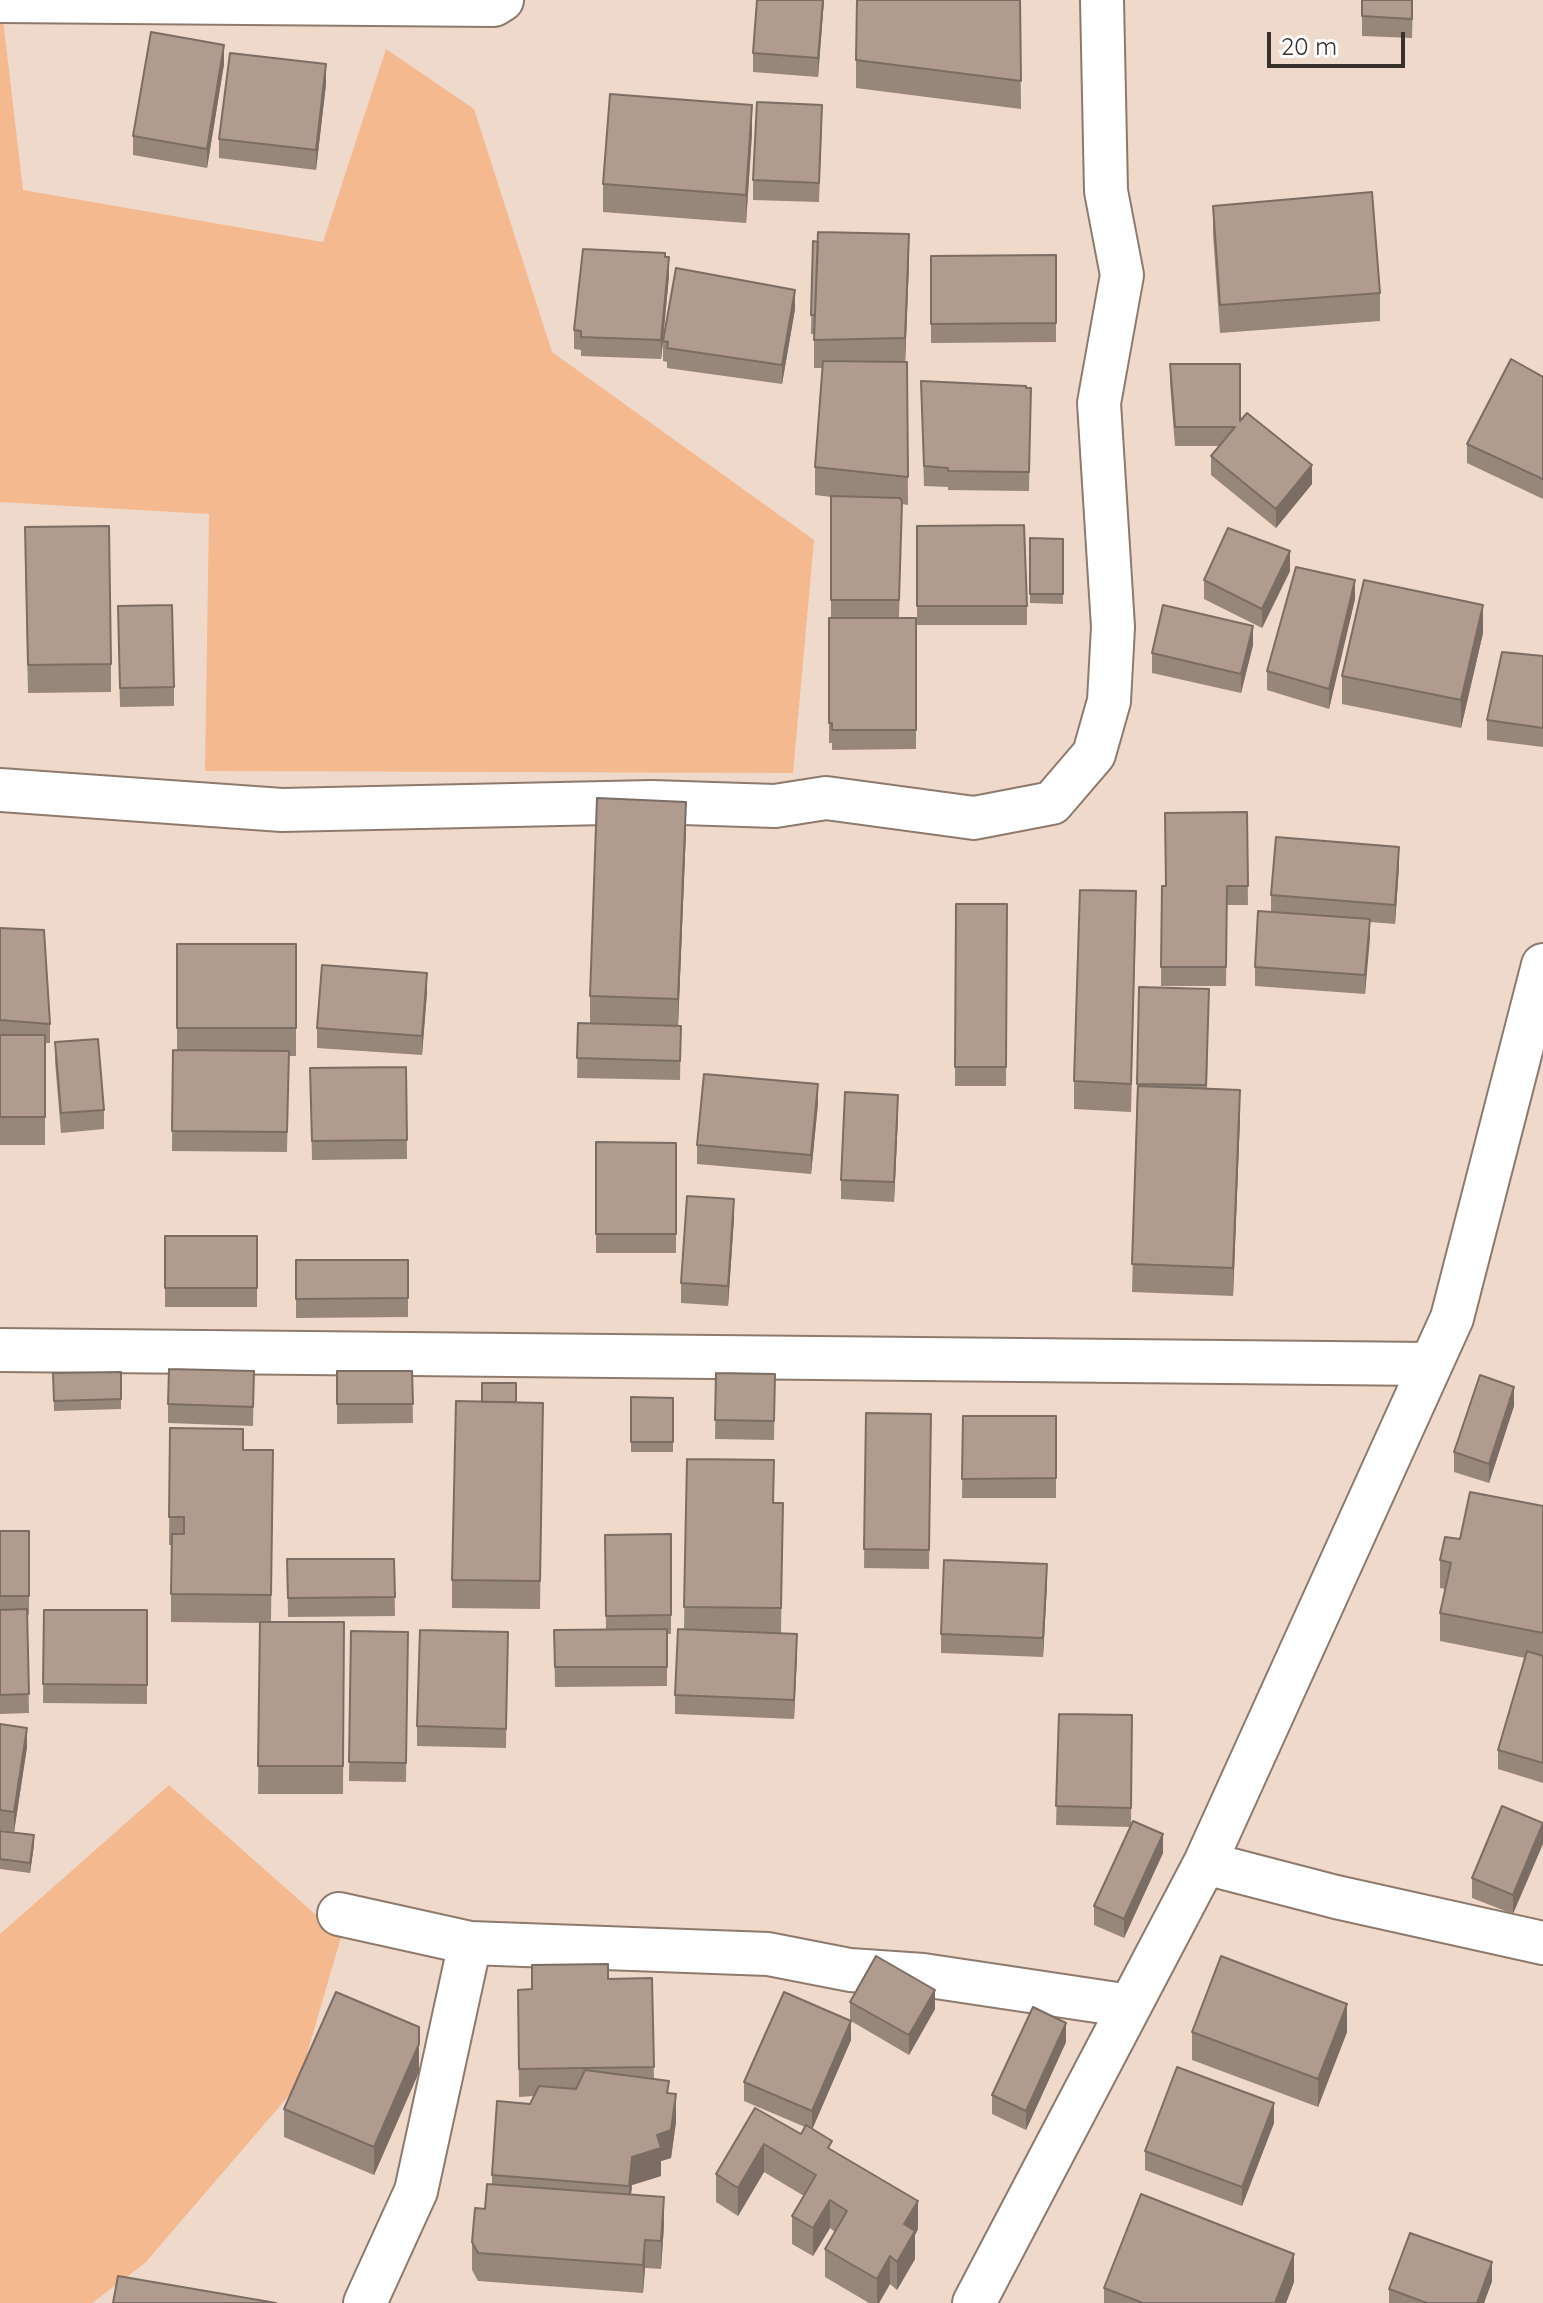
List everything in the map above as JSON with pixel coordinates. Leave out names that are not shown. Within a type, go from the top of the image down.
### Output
[{"type":"street","points":[[0,1],[494,5],[502,0]]},
{"type":"street","points":[[0,790],[282,810],[652,802],[775,806],[826,798],[974,818],[1052,803],[1094,754],[1109,701],[1113,627],[1099,403],[1122,275],[1106,191],[1102,0]]},
{"type":"street","points":[[974,2303],[1205,1863],[1452,1318],[1543,965]]},
{"type":"street","points":[[0,1350],[1430,1364]]},
{"type":"street","points":[[1205,1863],[1336,1897],[1543,1943]]},
{"type":"street","points":[[339,1914],[470,1943],[768,1954],[850,1970],[923,1975],[1130,2006]]},
{"type":"street","points":[[365,2303],[416,2191],[470,1943]]},
{"type":"shaded area","points":[[0,19],[3,19],[23,190],[323,242],[386,49],[474,109],[552,352],[814,540],[793,773],[205,771],[209,514],[0,502]]},
{"type":"shaded area","points":[[169,1785],[341,1937],[298,2085],[145,2263],[92,2303],[0,2303],[0,1934]]},
{"type":"building","points":[[757,0],[823,0],[818,58],[753,53]]},
{"type":"building","points":[[857,0],[1020,0],[1021,81],[856,60]]},
{"type":"building","points":[[1362,0],[1412,0],[1412,19],[1362,16]]},
{"type":"building","points":[[151,32],[224,45],[207,149],[133,136]]},
{"type":"building","points":[[230,53],[326,64],[316,150],[219,139]]},
{"type":"building","points":[[610,94],[752,105],[746,195],[603,184]]},
{"type":"building","points":[[757,102],[822,105],[819,183],[753,180]]},
{"type":"building","points":[[1372,192],[1380,293],[1220,305],[1213,206]]},
{"type":"building","points":[[818,232],[909,234],[905,338],[814,340]]},
{"type":"building","points":[[813,241],[818,242],[815,315],[811,315]]},
{"type":"building","points":[[583,249],[665,253],[665,257],[669,257],[661,340],[581,337],[581,331],[574,330]]},
{"type":"building","points":[[1056,255],[1056,323],[931,324],[931,256]]},
{"type":"building","points":[[676,268],[795,290],[782,365],[667,348],[668,342],[663,341]]},
{"type":"building","points":[[1511,359],[1543,377],[1543,479],[1467,444]]},
{"type":"building","points":[[823,361],[907,362],[908,477],[815,467]]},
{"type":"building","points":[[1170,364],[1240,364],[1240,421],[1247,413],[1312,465],[1276,509],[1211,456],[1235,427],[1175,427]]},
{"type":"building","points":[[921,381],[1031,388],[1029,472],[948,471],[948,468],[924,466]]},
{"type":"building","points":[[831,496],[900,498],[899,600],[831,600]]},
{"type":"building","points":[[1024,525],[1027,606],[917,606],[917,526]]},
{"type":"building","points":[[109,526],[111,664],[28,665],[25,527]]},
{"type":"building","points":[[1228,528],[1290,551],[1262,609],[1204,580]]},
{"type":"building","points":[[1030,538],[1063,539],[1063,594],[1030,594]]},
{"type":"building","points":[[1296,567],[1355,580],[1329,689],[1267,671]]},
{"type":"building","points":[[1364,580],[1483,605],[1461,700],[1342,676]]},
{"type":"building","points":[[172,605],[174,687],[120,688],[118,606]]},
{"type":"building","points":[[1163,605],[1253,626],[1241,674],[1152,653]]},
{"type":"building","points":[[829,618],[916,618],[916,730],[832,730],[832,723],[829,723]]},
{"type":"building","points":[[1502,652],[1543,656],[1543,728],[1487,720]]},
{"type":"building","points":[[597,798],[686,802],[678,999],[590,996]]},
{"type":"building","points":[[1247,812],[1248,886],[1227,886],[1226,967],[1161,967],[1162,886],[1166,886],[1165,813]]},
{"type":"building","points":[[1276,837],[1399,847],[1395,905],[1271,895]]},
{"type":"building","points":[[1080,890],[1136,891],[1131,1084],[1074,1081]]},
{"type":"building","points":[[956,904],[1007,904],[1006,1067],[955,1067]]},
{"type":"building","points":[[1258,911],[1370,919],[1365,975],[1255,967]]},
{"type":"building","points":[[0,928],[44,930],[50,1024],[0,1020]]},
{"type":"building","points":[[177,944],[296,944],[296,1028],[177,1028]]},
{"type":"building","points":[[322,965],[427,973],[422,1036],[317,1028]]},
{"type":"building","points":[[1139,987],[1209,989],[1206,1085],[1137,1084]]},
{"type":"building","points":[[578,1023],[681,1026],[680,1061],[577,1058]]},
{"type":"building","points":[[0,1035],[45,1035],[45,1117],[0,1117]]},
{"type":"building","points":[[98,1039],[104,1110],[61,1113],[55,1042]]},
{"type":"building","points":[[173,1050],[289,1051],[287,1132],[172,1131]]},
{"type":"building","points":[[406,1067],[407,1140],[312,1141],[310,1068]]},
{"type":"building","points":[[704,1074],[818,1084],[811,1155],[697,1145]]},
{"type":"building","points":[[1138,1086],[1240,1090],[1233,1268],[1132,1264]]},
{"type":"building","points":[[845,1092],[898,1095],[894,1182],[841,1180]]},
{"type":"building","points":[[596,1142],[676,1143],[676,1234],[596,1234]]},
{"type":"building","points":[[687,1196],[734,1199],[728,1286],[681,1283]]},
{"type":"building","points":[[165,1236],[257,1236],[257,1288],[165,1288]]},
{"type":"building","points":[[296,1260],[408,1260],[408,1298],[296,1299]]},
{"type":"building","points":[[169,1369],[254,1371],[253,1407],[168,1404]]},
{"type":"building","points":[[337,1371],[412,1371],[413,1404],[337,1404]]},
{"type":"building","points":[[121,1372],[121,1399],[54,1401],[53,1373]]},
{"type":"building","points":[[716,1373],[775,1374],[774,1421],[715,1420]]},
{"type":"building","points":[[1480,1375],[1514,1387],[1489,1464],[1454,1452]]},
{"type":"building","points":[[482,1383],[516,1383],[516,1402],[482,1402]]},
{"type":"building","points":[[631,1397],[673,1398],[673,1442],[631,1442]]},
{"type":"building","points":[[456,1401],[543,1403],[540,1581],[452,1580]]},
{"type":"building","points":[[866,1413],[931,1414],[929,1550],[864,1549]]},
{"type":"building","points":[[963,1416],[1056,1416],[1056,1478],[962,1479]]},
{"type":"building","points":[[170,1428],[243,1429],[243,1450],[273,1450],[271,1595],[171,1594],[172,1534],[184,1534],[184,1517],[169,1517]]},
{"type":"building","points":[[687,1459],[774,1460],[773,1503],[783,1503],[781,1608],[684,1607]]},
{"type":"building","points":[[1470,1492],[1543,1506],[1543,1633],[1440,1613],[1451,1563],[1440,1560],[1445,1537],[1460,1539]]},
{"type":"building","points":[[0,1531],[29,1531],[29,1596],[0,1596]]},
{"type":"building","points":[[671,1534],[671,1615],[606,1616],[605,1535]]},
{"type":"building","points":[[287,1559],[394,1559],[395,1597],[288,1598]]},
{"type":"building","points":[[944,1560],[1047,1564],[1043,1638],[941,1634]]},
{"type":"building","points":[[27,1609],[29,1694],[0,1695],[0,1610]]},
{"type":"building","points":[[44,1610],[147,1610],[147,1685],[43,1684]]},
{"type":"building","points":[[260,1622],[344,1622],[343,1766],[258,1766]]},
{"type":"building","points":[[667,1629],[667,1667],[555,1667],[554,1630]]},
{"type":"building","points":[[678,1629],[797,1634],[794,1700],[675,1695]]},
{"type":"building","points":[[420,1630],[508,1632],[506,1729],[417,1726]]},
{"type":"building","points":[[351,1631],[408,1632],[406,1763],[349,1762]]},
{"type":"building","points":[[1527,1651],[1543,1656],[1543,1763],[1498,1750]]},
{"type":"building","points":[[1059,1714],[1132,1715],[1131,1808],[1056,1806]]},
{"type":"building","points":[[0,1724],[27,1728],[14,1812],[0,1810]]},
{"type":"building","points":[[1502,1806],[1543,1823],[1513,1895],[1472,1878]]},
{"type":"building","points":[[1133,1821],[1163,1834],[1124,1919],[1094,1906]]},
{"type":"building","points":[[0,1831],[34,1835],[30,1863],[0,1859]]},
{"type":"building","points":[[876,1956],[935,1990],[909,2035],[850,2002]]},
{"type":"building","points":[[1221,1956],[1347,2004],[1318,2079],[1192,2032]]},
{"type":"building","points":[[608,1964],[608,1979],[652,1978],[654,2067],[519,2069],[518,1990],[532,1989],[532,1965]]},
{"type":"building","points":[[336,1992],[419,2027],[419,2044],[374,2147],[284,2109]]},
{"type":"building","points":[[784,1992],[851,2021],[812,2111],[744,2082]]},
{"type":"building","points":[[1033,2007],[1066,2023],[1026,2111],[992,2095]]},
{"type":"building","points":[[1177,2067],[1274,2103],[1242,2187],[1145,2151]]},
{"type":"building","points":[[585,2070],[669,2081],[667,2093],[676,2094],[671,2130],[657,2135],[661,2148],[632,2157],[629,2186],[492,2175],[497,2101],[530,2104],[539,2086],[576,2089]]},
{"type":"building","points":[[755,2108],[801,2134],[806,2125],[832,2141],[828,2148],[918,2201],[904,2224],[915,2231],[897,2262],[890,2256],[877,2279],[825,2249],[847,2211],[830,2200],[813,2228],[792,2216],[816,2175],[764,2144],[738,2188],[716,2174]]},
{"type":"building","points":[[487,2184],[664,2197],[661,2241],[645,2240],[643,2265],[478,2253],[472,2242],[475,2208],[485,2209]]},
{"type":"building","points":[[1141,2194],[1294,2254],[1275,2303],[1143,2303],[1104,2288]]},
{"type":"building","points":[[1410,2233],[1492,2262],[1477,2303],[1427,2303],[1389,2289]]},
{"type":"building","points":[[118,2276],[276,2303],[113,2303]]}]
